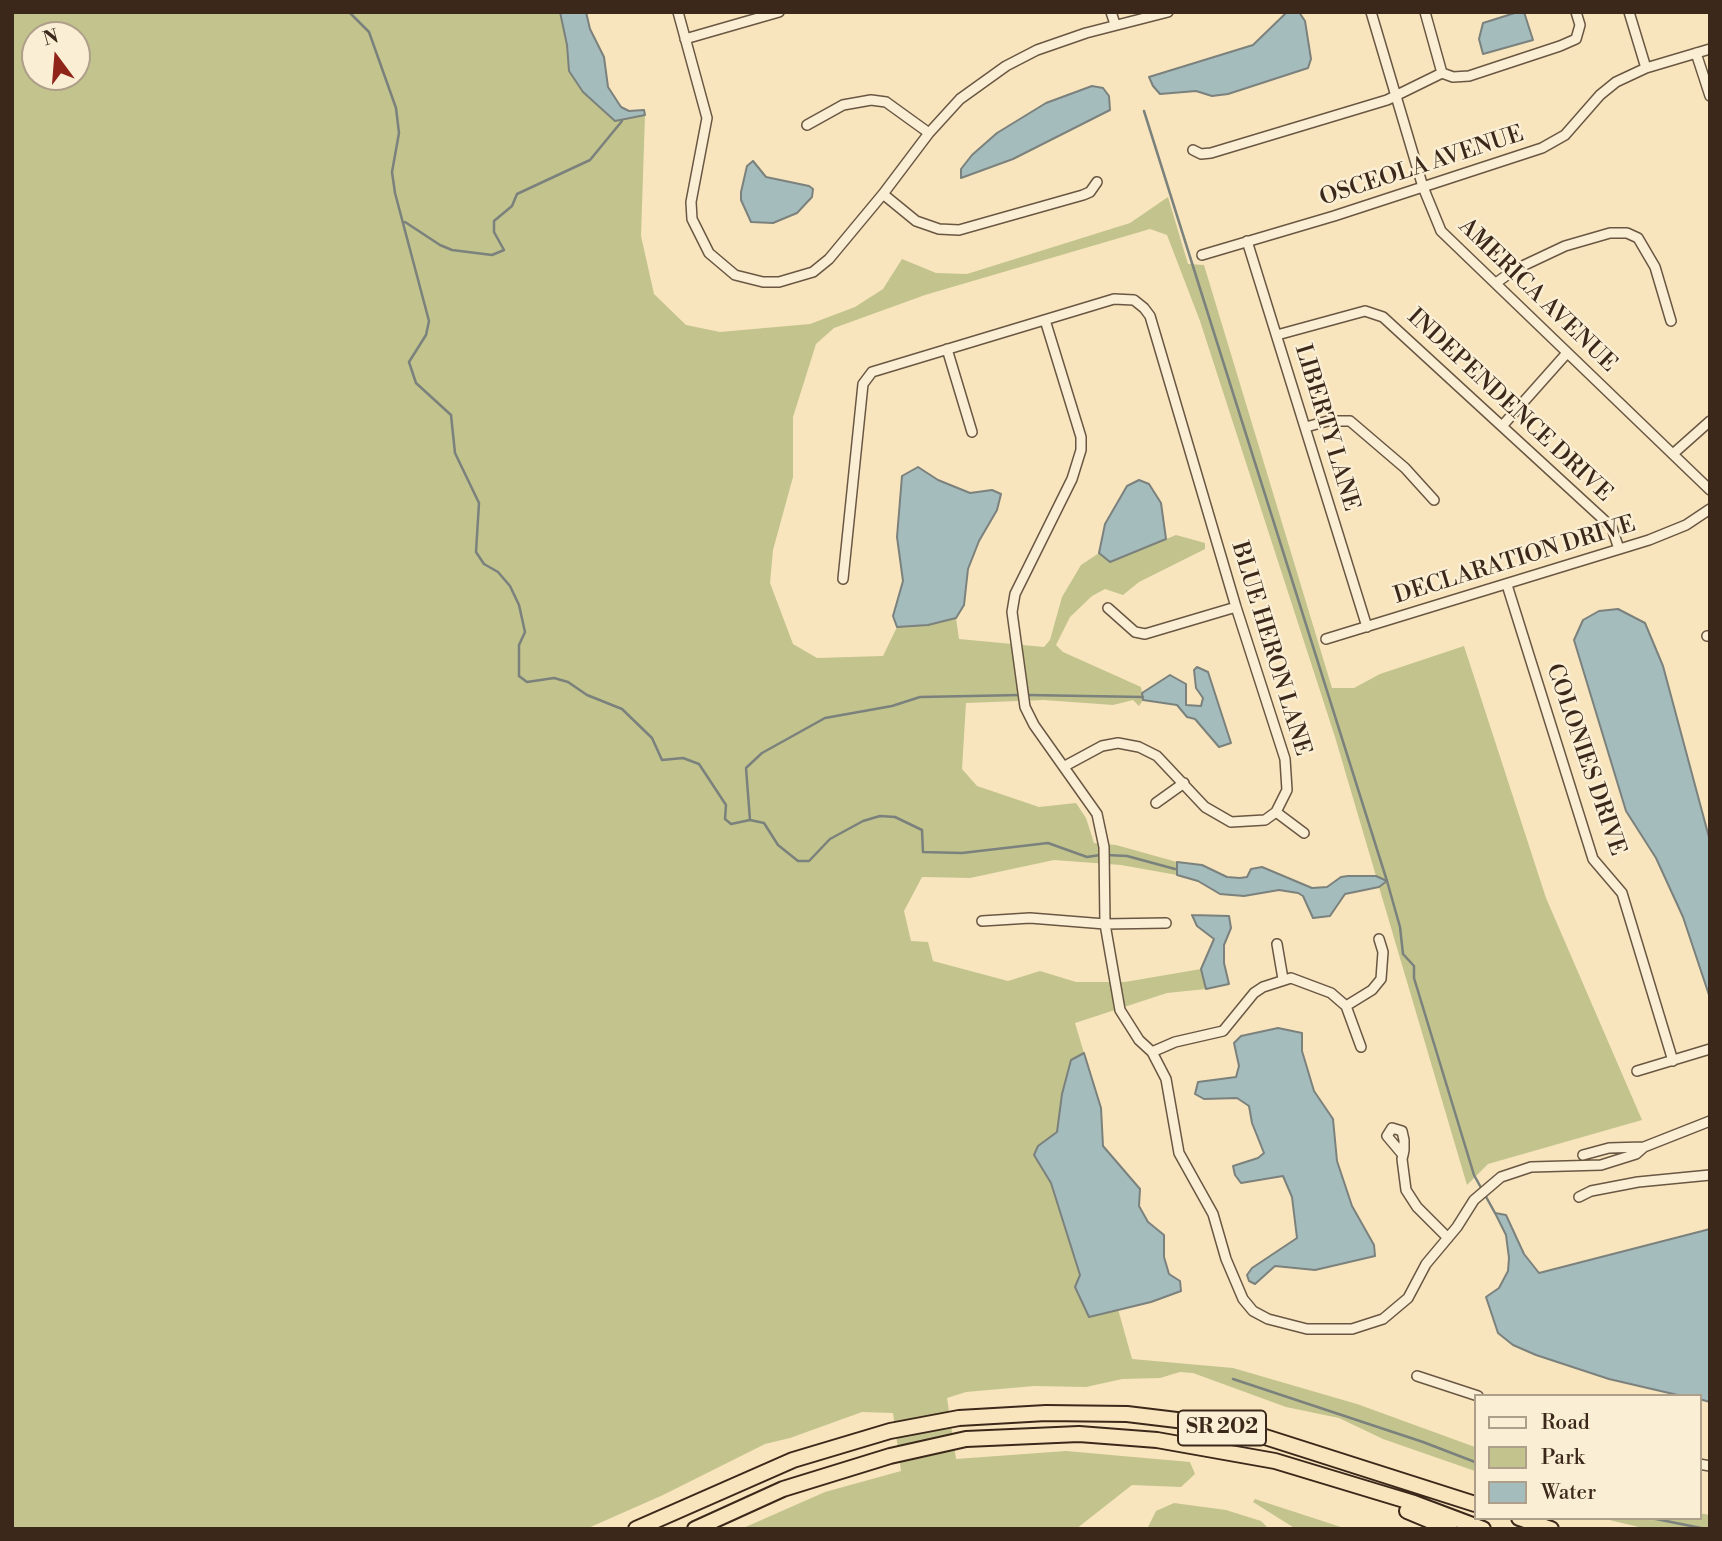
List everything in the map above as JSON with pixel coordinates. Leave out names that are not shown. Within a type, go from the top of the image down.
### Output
[{"type":"highway","name":"SR 202","points":[[636,1529],[793,1460],[890,1431],[959,1418],[1045,1413],[1126,1414],[1185,1421],[1262,1436],[1474,1504]]},
{"type":"highway","name":"SR 202","points":[[695,1529],[783,1489],[890,1456],[966,1439],[1079,1434],[1157,1440],[1275,1461],[1483,1529]]},
{"type":"highway","points":[[1315,1473],[1450,1529]]},
{"type":"highway","points":[[1525,1520],[1551,1529]]},
{"type":"street","points":[[678,12],[707,118],[691,202],[692,219],[709,253],[722,265],[735,275],[763,282],[779,282],[805,275],[829,259],[960,99],[1006,66],[1037,50],[1115,24],[1168,12]]},
{"type":"street","points":[[685,39],[779,12]]},
{"type":"street","points":[[1111,12],[1115,24]]},
{"type":"street","name":"AMERICA AVENUE","points":[[1371,12],[1423,187],[1441,231],[1710,490]]},
{"type":"street","points":[[1425,12],[1442,73]]},
{"type":"street","points":[[1193,150],[1201,154],[1211,153],[1387,100],[1395,93],[1442,73],[1453,77],[1468,76],[1560,47],[1576,39],[1580,25],[1576,12]]},
{"type":"street","points":[[1629,12],[1646,68]]},
{"type":"street","name":"OSCEOLA AVENUE","points":[[1202,255],[1542,149],[1565,135],[1600,95],[1616,82],[1646,68],[1710,49]]},
{"type":"street","points":[[1696,53],[1710,96]]},
{"type":"street","points":[[807,125],[843,105],[871,100],[886,102],[929,134]]},
{"type":"street","points":[[883,194],[916,220],[939,229],[958,230],[1083,195],[1090,192],[1097,182]]},
{"type":"street","points":[[1496,284],[1538,257],[1572,244],[1618,232],[1638,239],[1655,267],[1671,321]]},
{"type":"street","name":"LIBERTY LANE","points":[[1247,241],[1367,627]]},
{"type":"street","name":"BLUE HERON LANE","points":[[1045,320],[1124,298],[1138,304],[1150,316],[1236,607],[1285,759],[1287,790],[1276,812]]},
{"type":"street","name":"INDEPENDENCE DRIVE","points":[[1277,335],[1365,311],[1373,312],[1403,332],[1612,528],[1619,549]]},
{"type":"street","points":[[843,579],[863,384],[873,372],[1045,320],[1081,437],[1081,450],[1072,479],[1015,594],[1012,612],[1025,708],[1034,725],[1097,814],[1104,847],[1105,924],[1120,1010],[1139,1040],[1152,1052],[1166,1079],[1179,1153],[1213,1214],[1236,1286],[1253,1311],[1281,1324],[1307,1329],[1352,1329],[1383,1319],[1408,1298],[1426,1264],[1474,1200],[1501,1177],[1531,1167],[1601,1165],[1636,1154],[1644,1147],[1710,1121]]},
{"type":"street","points":[[947,349],[972,432]]},
{"type":"street","points":[[1503,425],[1567,353]]},
{"type":"street","points":[[1306,427],[1328,421],[1350,421],[1405,468],[1434,500]]},
{"type":"street","points":[[1674,453],[1710,421]]},
{"type":"street","name":"DECLARATION DRIVE","points":[[1326,639],[1619,549],[1686,525],[1710,509]]},
{"type":"street","name":"COLONIES DRIVE","points":[[1507,585],[1593,859],[1622,893],[1673,1060]]},
{"type":"street","points":[[1108,608],[1135,632],[1145,634],[1236,607]]},
{"type":"street","points":[[1065,766],[1102,746],[1118,743],[1139,747],[1157,756],[1205,807],[1231,822],[1265,820],[1276,812],[1304,834]]},
{"type":"street","points":[[1156,803],[1184,783]]},
{"type":"street","points":[[982,921],[1030,918],[1105,924],[1166,923]]},
{"type":"street","points":[[1346,1006],[1372,990],[1381,979],[1383,952],[1379,939]]},
{"type":"street","points":[[1277,944],[1283,979]]},
{"type":"street","points":[[1152,1052],[1175,1042],[1223,1031],[1254,993],[1283,979],[1303,980],[1331,993],[1346,1006],[1361,1047]]},
{"type":"street","points":[[1637,1071],[1710,1049]]},
{"type":"street","points":[[1570,1166],[1583,1155],[1609,1148],[1644,1147]]},
{"type":"street","points":[[1403,1155],[1406,1190],[1417,1207],[1448,1238]]},
{"type":"street","points":[[1579,1197],[1591,1191],[1639,1182],[1710,1175]]},
{"type":"street","points":[[1417,1376],[1474,1395]]},
{"type":"green space","points":[[12,12],[560,12],[569,71],[583,92],[615,121],[645,115],[641,236],[654,294],[686,325],[720,332],[810,324],[855,307],[883,289],[902,259],[936,273],[967,274],[1130,223],[1168,197],[1188,264],[1204,265],[1332,688],[1354,688],[1380,674],[1464,646],[1546,898],[1642,1120],[1488,1164],[1467,1185],[1379,887],[1386,881],[1376,876],[1335,737],[1200,321],[1167,235],[1150,229],[925,295],[834,328],[816,344],[793,417],[793,477],[773,550],[770,583],[793,644],[817,658],[883,656],[897,627],[928,625],[956,618],[959,639],[1044,647],[1050,640],[1062,597],[1081,565],[1099,553],[1111,562],[1176,535],[1205,543],[1205,549],[1139,582],[1123,595],[1105,589],[1092,596],[1070,617],[1056,645],[1063,652],[1141,687],[1143,700],[1139,706],[1133,700],[1113,705],[1044,700],[966,703],[962,769],[977,786],[1039,807],[1076,803],[1086,818],[1094,843],[1116,845],[1177,862],[1177,875],[1121,865],[1054,860],[970,878],[922,877],[904,911],[911,941],[928,942],[933,961],[1008,981],[1040,971],[1076,982],[1125,982],[1201,969],[1206,989],[1167,993],[1075,1023],[1084,1053],[1071,1061],[1062,1094],[1057,1132],[1039,1146],[1034,1155],[1051,1183],[1080,1275],[1089,1317],[1118,1309],[1132,1359],[1233,1368],[1357,1404],[1474,1447],[1474,1471],[1383,1439],[1339,1418],[1286,1407],[1193,1373],[1180,1372],[1160,1378],[1122,1379],[1086,1387],[1034,1386],[966,1392],[947,1398],[956,1459],[1066,1451],[1190,1462],[1195,1474],[1181,1487],[1132,1485],[1076,1529],[741,1529],[825,1492],[901,1471],[893,1413],[862,1412],[790,1438],[765,1444],[663,1495],[586,1529],[12,1529]]},
{"type":"green space","points":[[1255,1499],[1347,1529],[1296,1529],[1253,1502]]},
{"type":"green space","points":[[1174,1503],[1226,1510],[1261,1521],[1269,1529],[1147,1529],[1156,1511]]},
{"type":"green space","points":[[1701,1513],[1710,1515],[1710,1529],[1647,1529],[1609,1520],[1701,1520]]},
{"type":"water","points":[[560,12],[586,12],[590,29],[604,57],[608,87],[621,107],[629,111],[644,110],[645,115],[615,121],[583,92],[569,71]]},
{"type":"water","points":[[1287,12],[1299,12],[1305,21],[1311,59],[1308,68],[1228,94],[1212,96],[1196,91],[1160,94],[1153,86],[1149,77],[1253,45]]},
{"type":"water","points":[[1524,12],[1533,40],[1483,54],[1479,39],[1483,23]]},
{"type":"water","points":[[1092,86],[1103,88],[1109,96],[1110,110],[1013,159],[961,178],[961,169],[972,155],[997,133],[1046,103]]},
{"type":"water","points":[[753,161],[766,177],[809,186],[813,189],[812,197],[797,213],[773,223],[751,222],[741,200],[741,192],[747,166]]},
{"type":"water","points":[[918,467],[938,480],[970,493],[992,490],[1001,494],[997,510],[979,541],[968,569],[964,605],[956,618],[928,625],[897,627],[893,616],[903,581],[897,537],[902,476]]},
{"type":"water","points":[[1139,480],[1149,484],[1161,503],[1166,539],[1110,562],[1099,553],[1105,524],[1127,486]]},
{"type":"water","points":[[1618,609],[1645,623],[1663,666],[1710,841],[1710,998],[1683,917],[1656,858],[1626,811],[1574,640],[1583,620],[1599,611]]},
{"type":"water","points":[[1197,667],[1208,672],[1231,743],[1219,747],[1195,719],[1187,717],[1177,705],[1143,700],[1142,693],[1170,675],[1186,684],[1186,705],[1201,706],[1203,698],[1196,688],[1194,670]]},
{"type":"water","points":[[1177,862],[1202,865],[1227,877],[1240,878],[1247,877],[1251,869],[1262,867],[1312,888],[1327,887],[1341,877],[1348,876],[1376,876],[1387,881],[1379,887],[1345,894],[1330,916],[1313,918],[1303,896],[1298,893],[1279,890],[1244,896],[1220,894],[1198,881],[1177,875]]},
{"type":"water","points":[[1192,915],[1229,916],[1231,928],[1224,945],[1224,963],[1229,984],[1206,989],[1201,969],[1214,939],[1197,926]]},
{"type":"water","points":[[1278,1028],[1302,1033],[1302,1051],[1314,1091],[1333,1119],[1337,1161],[1352,1206],[1374,1245],[1375,1256],[1315,1270],[1275,1266],[1255,1284],[1249,1281],[1247,1275],[1252,1268],[1297,1238],[1292,1197],[1283,1176],[1241,1183],[1235,1175],[1233,1166],[1258,1158],[1264,1153],[1252,1123],[1249,1106],[1237,1098],[1204,1099],[1195,1094],[1198,1082],[1236,1077],[1239,1066],[1234,1043],[1241,1036]]},
{"type":"water","points":[[1084,1053],[1101,1108],[1103,1146],[1140,1189],[1139,1206],[1148,1222],[1164,1235],[1164,1257],[1169,1274],[1180,1281],[1181,1291],[1151,1302],[1089,1317],[1075,1287],[1080,1275],[1051,1183],[1034,1155],[1038,1146],[1057,1132],[1062,1094],[1071,1060]]},
{"type":"water","points":[[1495,1213],[1506,1215],[1524,1254],[1539,1273],[1710,1229],[1710,1402],[1701,1400],[1701,1394],[1673,1394],[1609,1379],[1536,1355],[1513,1345],[1498,1333],[1486,1297],[1499,1288],[1508,1271],[1506,1235]]},
{"type":"waterway","points":[[349,12],[369,32],[396,108],[399,133],[392,172],[395,193],[429,321],[426,335],[409,362],[416,383],[451,415],[455,453],[479,503],[476,552],[484,564],[498,572],[510,586],[519,605],[525,632],[519,645],[519,676],[527,682],[554,678],[568,682],[587,695],[622,709],[652,738],[662,760],[683,758],[699,764],[726,805],[725,819],[731,824],[750,820],[764,823],[778,845],[798,861],[809,861],[830,839],[863,821],[880,816],[895,817],[922,830],[923,852],[962,853],[1048,843],[1087,857],[1100,855]]},
{"type":"waterway","points":[[1144,111],[1387,881],[1400,927],[1403,954],[1414,966],[1414,978],[1474,1175],[1495,1213]]},
{"type":"waterway","points":[[405,222],[452,250],[492,255],[504,250],[494,232],[494,221],[512,206],[517,194],[590,160],[622,121]]},
{"type":"waterway","points":[[750,820],[746,768],[762,753],[825,718],[892,706],[920,697],[1021,695]]},
{"type":"waterway","points":[[1027,695],[1143,697]]},
{"type":"waterway","points":[[1107,855],[1127,856],[1175,869]]},
{"type":"waterway","points":[[1233,1379],[1474,1462]]},
{"type":"waterway","points":[[1661,1520],[1706,1529]]}]
